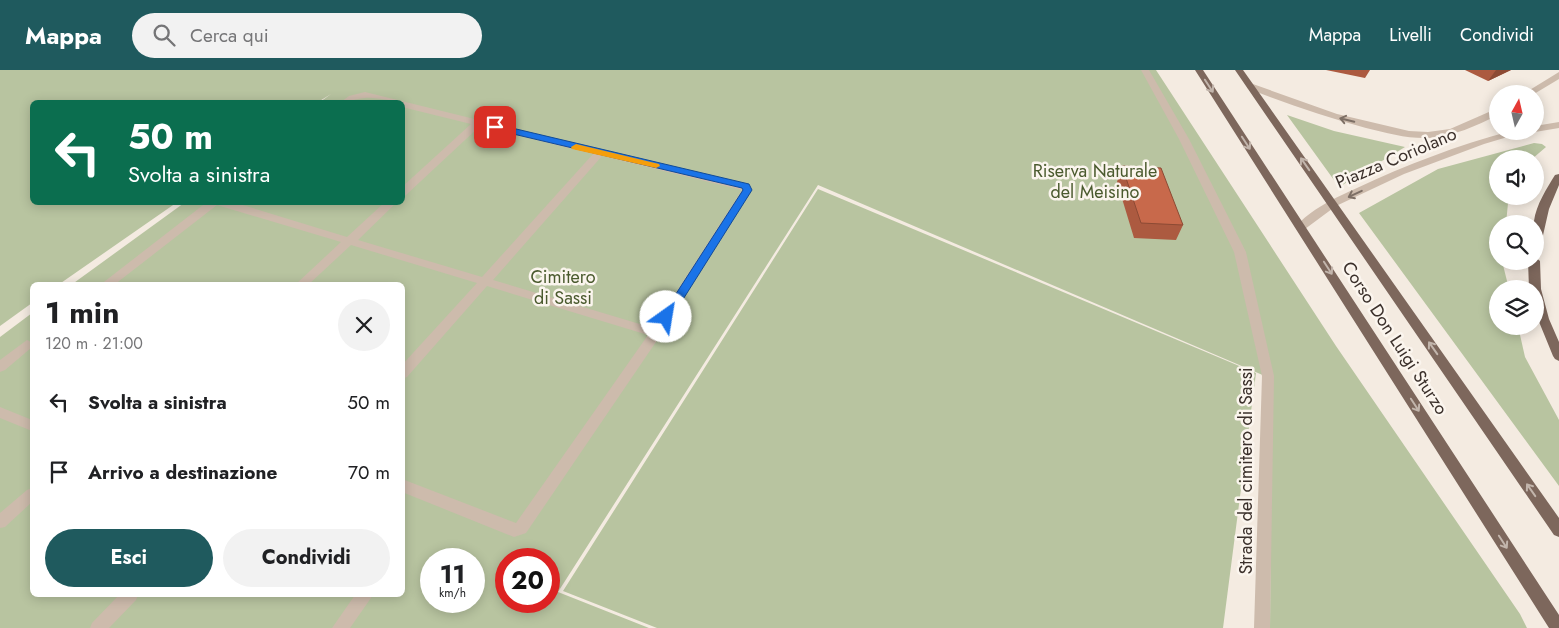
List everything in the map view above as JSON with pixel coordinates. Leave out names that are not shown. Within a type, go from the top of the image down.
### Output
[{"type":"main road","name":"Corso Don Luigi Sturzo","points":[[1199,70],[1302,227],[1558,628]]},
{"type":"main road","name":"Corso Don Luigi Sturzo","points":[[1239,70],[1559,530]]},
{"type":"main road","points":[[1541,215],[1549,191],[1559,177]]},
{"type":"main road","points":[[1544,319],[1559,356]]},
{"type":"street","name":"Strada del cimitero di Sassi","points":[[1145,70],[1184,139],[1240,252],[1268,376],[1262,628]]},
{"type":"street","points":[[1542,85],[1559,75]]},
{"type":"street","name":"Piazza Coriolano","points":[[1250,86],[1310,110],[1394,132],[1437,135],[1481,142]]},
{"type":"street","points":[[349,100],[363,94],[388,100]]},
{"type":"street","points":[[405,105],[600,153],[745,186],[747,190],[656,333],[521,528],[514,530],[405,486]]},
{"type":"street","points":[[1437,135],[1456,130],[1489,116]]},
{"type":"street","points":[[1481,142],[1482,119]]},
{"type":"street","points":[[405,190],[478,123]]},
{"type":"street","points":[[1544,128],[1559,125]]},
{"type":"street","name":"Piazza Coriolano","points":[[1302,227],[1332,204],[1400,172],[1489,140]]},
{"type":"street","points":[[405,371],[487,282],[600,153]]},
{"type":"street","points":[[110,282],[210,205]]},
{"type":"street","points":[[230,205],[656,333]]},
{"type":"street","points":[[304,282],[389,205]]},
{"type":"street","points":[[0,367],[30,346]]},
{"type":"street","points":[[0,412],[30,425]]},
{"type":"street","points":[[0,522],[30,496]]},
{"type":"street","points":[[98,628],[128,597]]},
{"type":"street","points":[[340,628],[363,597]]},
{"type":"green space","points":[[0,70],[1156,70],[1336,346],[1520,614],[1527,628],[1270,628],[1272,379],[818,185],[560,589],[560,548],[495,548],[495,613],[560,613],[560,593],[649,628],[0,628],[0,337],[30,314],[30,597],[405,597],[405,282],[75,282],[181,205],[405,205],[405,100],[323,100],[331,94],[321,100],[30,100],[30,205],[173,205],[62,282],[30,282],[30,304],[0,326]]},
{"type":"green space","points":[[1287,115],[1334,131],[1405,147],[1339,187]]},
{"type":"green space","points":[[1534,143],[1542,144],[1546,147],[1542,150],[1508,150]]},
{"type":"green space","points":[[1489,155],[1489,205],[1508,205],[1507,215],[1489,215],[1489,270],[1504,270],[1507,280],[1489,280],[1489,335],[1520,335],[1525,357],[1559,420],[1559,486],[1359,213],[1438,169]]},
{"type":"green space","points":[[818,189],[1256,373],[1223,628],[657,628],[563,591]]},
{"type":"building","points":[[1122,166],[1161,168],[1183,225],[1141,223]]},
{"type":"slow traffic","points":[[576,147],[656,166]]},
{"type":"route","points":[[495,127],[745,186],[747,190],[666,317]]},
{"type":"park label","name":"Riserva Naturale del Meisino","points":[[1095,181]]},
{"type":"park label","name":"Cimitero di Sassi","points":[[563,287]]}]
